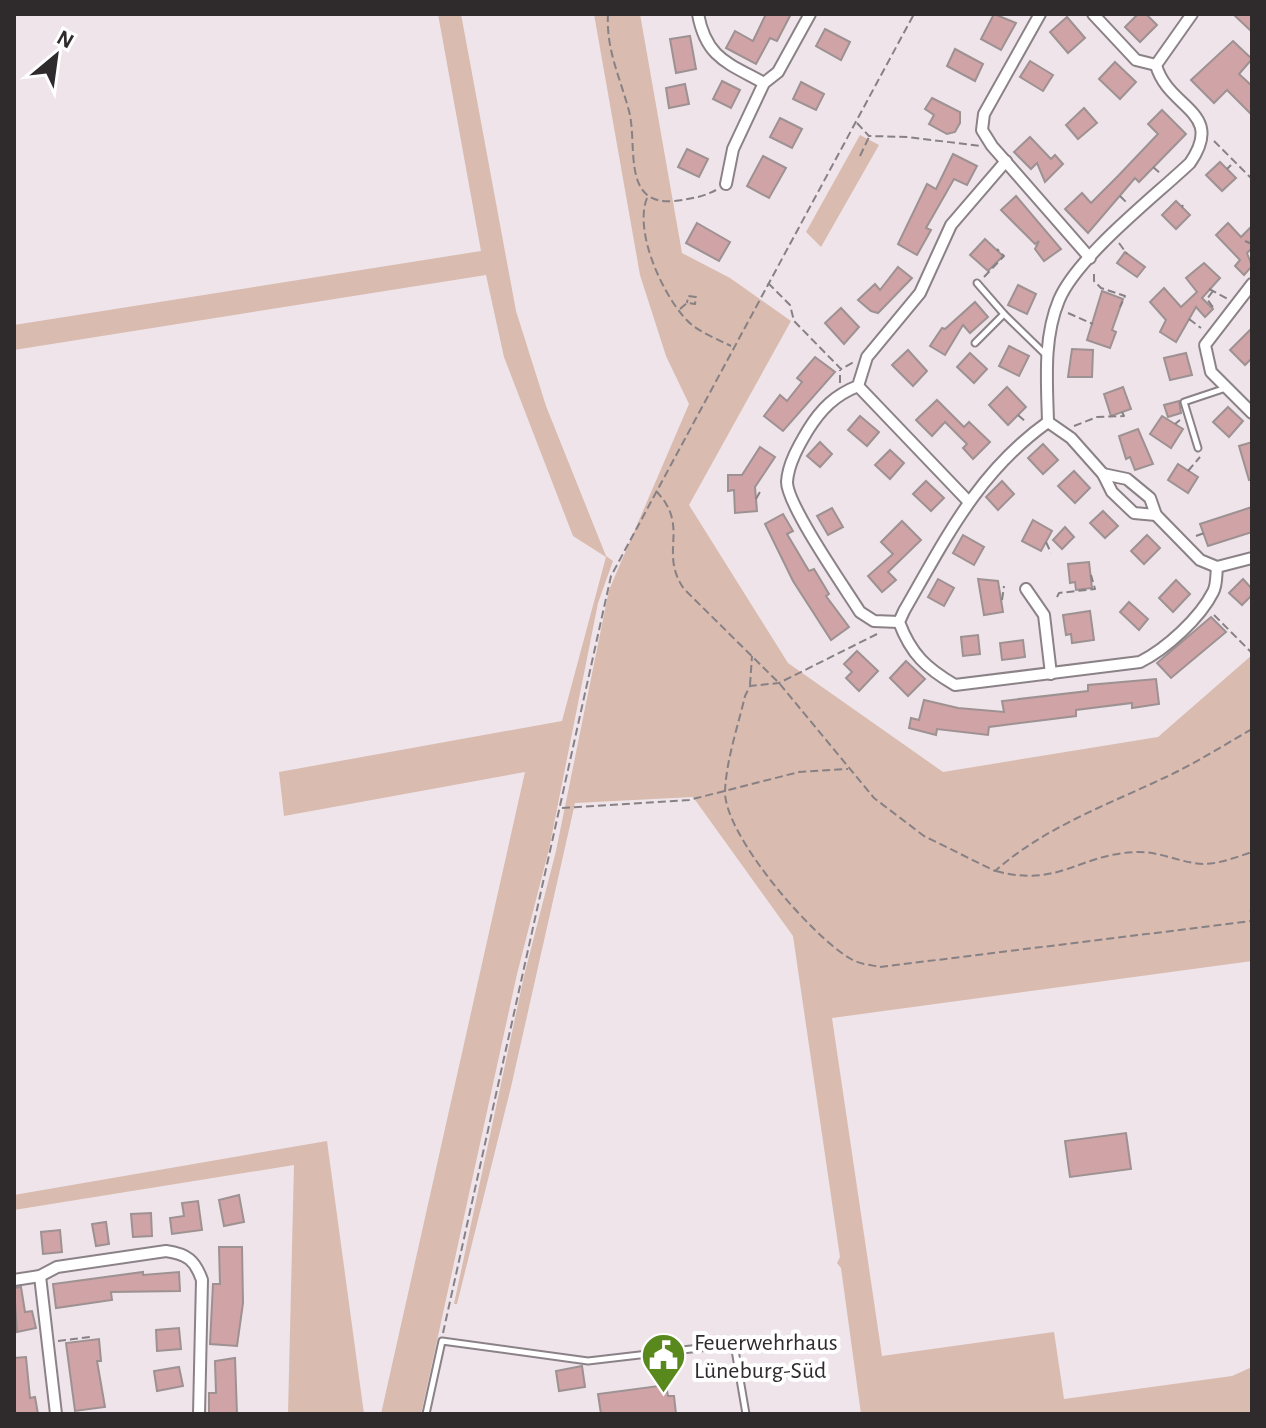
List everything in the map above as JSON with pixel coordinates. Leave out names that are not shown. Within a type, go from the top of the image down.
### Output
[{"type":"street","points":[[698,14],[709,49],[721,60],[764,83]]},
{"type":"street","points":[[726,184],[733,149],[764,83],[778,72],[810,14]]},
{"type":"street","points":[[1040,14],[984,114],[986,139],[1090,258]]},
{"type":"street","points":[[1048,422],[1047,357],[1059,299],[1090,258],[1190,163],[1200,148],[1205,132],[1201,122],[1167,87],[1156,65],[1136,60],[1093,14]]},
{"type":"street","points":[[1156,65],[1192,14]]},
{"type":"street","points":[[899,622],[874,621],[860,612],[795,504],[787,484],[792,462],[812,423],[830,401],[858,386],[867,357],[920,293],[951,225],[1006,161]]},
{"type":"street","points":[[1252,284],[1205,345],[1211,372],[1252,413]]},
{"type":"street","points":[[858,386],[967,500]]},
{"type":"street","points":[[1048,422],[1062,431],[1103,474],[1112,492],[1134,513],[1156,515]]},
{"type":"street","points":[[899,622],[967,500],[1026,438],[1048,422]]},
{"type":"street","points":[[1103,474],[1127,479],[1150,498],[1156,515],[1200,560],[1217,567],[1252,558]]},
{"type":"street","points":[[899,622],[909,648],[929,670],[955,685],[1140,662],[1154,655],[1205,606],[1216,589],[1217,567]]},
{"type":"street","points":[[1026,589],[1044,615],[1051,674]]},
{"type":"street","points":[[14,1280],[40,1276],[57,1267],[166,1251],[183,1253],[196,1264],[202,1280],[199,1414]]},
{"type":"street","points":[[40,1276],[56,1414]]},
{"type":"lane","points":[[977,283],[1047,357]]},
{"type":"lane","points":[[975,343],[1004,314]]},
{"type":"lane","points":[[1198,448],[1184,402],[1227,388]]},
{"type":"lane","points":[[426,1414],[442,1341],[588,1361],[734,1344],[746,1414]]},
{"type":"path","points":[[608,14],[608,48],[634,133],[634,176],[648,197],[667,202],[707,195]]},
{"type":"path","points":[[442,1341],[521,975],[561,808],[606,589],[655,490],[914,14]]},
{"type":"path","points":[[856,122],[869,136],[908,137],[979,147],[986,139]]},
{"type":"path","points":[[1205,132],[1252,179]]},
{"type":"path","points":[[860,156],[869,136]]},
{"type":"path","points":[[1227,169],[1231,165]]},
{"type":"path","points":[[648,197],[642,222],[647,245],[679,309],[696,328],[733,347]]},
{"type":"path","points":[[1113,236],[1127,254]]},
{"type":"path","points":[[1245,241],[1252,244]]},
{"type":"path","points":[[977,283],[1004,256],[997,249]]},
{"type":"path","points":[[1094,274],[1094,281],[1101,288],[1125,296],[1120,307]]},
{"type":"path","points":[[767,282],[790,305],[794,321],[841,369],[867,357]]},
{"type":"path","points":[[1209,289],[1236,303]]},
{"type":"path","points":[[1213,291],[1207,299],[1222,321]]},
{"type":"path","points":[[679,309],[687,303]]},
{"type":"path","points":[[1067,312],[1093,324]]},
{"type":"path","points":[[1189,319],[1212,335]]},
{"type":"path","points":[[1062,431],[1097,417],[1124,416],[1122,412]]},
{"type":"path","points":[[1188,471],[1201,457]]},
{"type":"path","points":[[655,490],[670,506],[674,517],[672,562],[675,577],[779,683],[874,798],[924,836],[995,871],[1018,877],[1048,877],[1094,860],[1136,852],[1203,864],[1252,852]]},
{"type":"path","points":[[756,499],[761,490]]},
{"type":"path","points":[[1046,542],[1051,553]]},
{"type":"path","points":[[1057,597],[1059,593],[1095,589],[1091,575]]},
{"type":"path","points":[[1002,600],[1004,586]]},
{"type":"path","points":[[1205,606],[1252,653]]},
{"type":"path","points":[[750,686],[779,683],[879,633]]},
{"type":"path","points":[[752,656],[750,686],[745,696],[725,793],[734,829],[800,914],[853,961],[880,967],[1252,921]]},
{"type":"path","points":[[995,871],[1012,856],[1085,812],[1167,776],[1252,729]]},
{"type":"path","points":[[561,808],[657,803],[725,793],[799,772],[850,769]]},
{"type":"path","points":[[49,1342],[90,1337]]},
{"type":"shaded area","points":[[438,14],[461,14],[516,311],[546,406],[606,556],[613,561],[598,603],[549,849],[517,974],[421,1414],[381,1414],[525,772],[284,816],[279,772],[562,721],[606,557],[573,536],[504,357],[486,275],[14,350],[14,325],[481,251]]},
{"type":"shaded area","points":[[594,14],[640,14],[682,253],[730,278],[791,321],[689,505],[788,663],[943,772],[1158,737],[1252,655],[1252,961],[832,1018],[882,1356],[1054,1332],[1064,1399],[1232,1376],[1252,1367],[1252,1414],[861,1414],[841,1268],[837,1263],[840,1257],[793,936],[693,797],[575,803],[511,1087],[457,1304],[454,1304],[524,976],[556,851],[609,590],[689,404],[666,356],[640,275]]},
{"type":"shaded area","points":[[860,135],[879,145],[821,247],[806,232]]},
{"type":"shaded area","points":[[327,1141],[364,1414],[288,1414],[294,1165],[14,1210],[14,1195]]},
{"type":"building","points":[[766,14],[791,14],[777,41],[770,38],[756,64],[726,48],[735,31],[753,41]]},
{"type":"building","points":[[994,14],[1016,23],[1001,50],[981,39]]},
{"type":"building","points":[[1138,14],[1146,14],[1157,25],[1140,42],[1125,27]]},
{"type":"building","points":[[1233,14],[1252,14],[1252,32]]},
{"type":"building","points":[[1067,17],[1085,38],[1068,53],[1050,32]]},
{"type":"building","points":[[825,29],[850,42],[841,60],[816,46]]},
{"type":"building","points":[[690,36],[696,69],[676,73],[670,39]]},
{"type":"building","points":[[1233,41],[1252,59],[1239,74],[1252,86],[1252,115],[1227,90],[1214,103],[1191,80]]},
{"type":"building","points":[[955,49],[983,64],[975,81],[947,66]]},
{"type":"building","points":[[1030,61],[1053,75],[1043,91],[1020,77]]},
{"type":"building","points":[[1115,62],[1136,82],[1120,99],[1099,79]]},
{"type":"building","points":[[722,81],[740,90],[731,108],[713,99]]},
{"type":"building","points":[[801,82],[824,94],[816,110],[793,99]]},
{"type":"building","points":[[685,84],[689,104],[669,108],[666,88]]},
{"type":"building","points":[[932,98],[960,112],[960,123],[955,132],[947,134],[929,124],[934,115],[925,109]]},
{"type":"building","points":[[1084,108],[1097,123],[1078,139],[1066,125]]},
{"type":"building","points":[[1162,110],[1186,134],[1139,182],[1135,178],[1088,233],[1065,209],[1082,193],[1091,203],[1118,176],[1158,134],[1148,124]]},
{"type":"building","points":[[780,118],[802,129],[792,148],[770,137]]},
{"type":"building","points":[[1030,137],[1051,159],[1055,155],[1063,164],[1045,182],[1037,163],[1031,169],[1014,152]]},
{"type":"building","points":[[687,149],[708,159],[699,177],[678,167]]},
{"type":"building","points":[[953,154],[977,166],[967,185],[954,179],[926,228],[931,230],[917,255],[898,244],[927,184],[936,189]]},
{"type":"building","points":[[763,156],[786,168],[769,198],[747,186]]},
{"type":"building","points":[[1220,162],[1236,178],[1222,191],[1206,175]]},
{"type":"building","points":[[1016,196],[1061,249],[1044,261],[1035,249],[1039,241],[1035,244],[1001,210]]},
{"type":"building","points":[[1176,201],[1190,215],[1176,229],[1162,215]]},
{"type":"building","points":[[697,223],[730,242],[719,261],[686,243]]},
{"type":"building","points":[[1228,223],[1241,237],[1252,226],[1252,248],[1247,253],[1252,266],[1244,275],[1235,266],[1240,260],[1216,235]]},
{"type":"building","points":[[985,239],[1003,256],[988,271],[970,255]]},
{"type":"building","points":[[1125,252],[1145,267],[1137,277],[1117,263]]},
{"type":"building","points":[[1204,263],[1220,278],[1202,298],[1213,309],[1205,317],[1196,307],[1176,342],[1160,332],[1166,320],[1150,302],[1164,288],[1181,307],[1197,292],[1186,278]]},
{"type":"building","points":[[898,267],[912,278],[878,313],[858,300],[875,284],[880,290]]},
{"type":"building","points":[[1018,285],[1036,294],[1027,314],[1008,305]]},
{"type":"building","points":[[1102,291],[1123,299],[1112,330],[1116,332],[1110,348],[1087,340]]},
{"type":"building","points":[[975,302],[988,317],[970,333],[963,325],[945,355],[930,346],[942,328],[945,329]]},
{"type":"building","points":[[841,308],[859,327],[844,344],[825,323]]},
{"type":"building","points":[[1252,328],[1252,358],[1245,365],[1230,350]]},
{"type":"building","points":[[1009,346],[1029,356],[1019,376],[999,366]]},
{"type":"building","points":[[1072,349],[1093,350],[1092,377],[1068,377]]},
{"type":"building","points":[[908,350],[927,371],[913,386],[892,365]]},
{"type":"building","points":[[970,353],[987,369],[974,383],[957,367]]},
{"type":"building","points":[[1186,353],[1192,375],[1170,380],[1164,358]]},
{"type":"building","points":[[815,357],[835,372],[783,431],[764,416],[780,395],[787,401],[802,382],[797,378]]},
{"type":"building","points":[[1007,387],[1026,407],[1008,425],[989,405]]},
{"type":"building","points":[[1123,387],[1131,409],[1111,416],[1104,394]]},
{"type":"building","points":[[937,400],[964,427],[969,422],[990,442],[973,459],[963,448],[967,444],[945,422],[932,436],[916,420]]},
{"type":"building","points":[[1179,401],[1181,413],[1168,417],[1164,405]]},
{"type":"building","points":[[1228,407],[1243,421],[1229,437],[1213,422]]},
{"type":"building","points":[[860,416],[879,432],[867,446],[848,430]]},
{"type":"building","points":[[1162,416],[1183,429],[1171,448],[1150,434]]},
{"type":"building","points":[[1138,429],[1153,464],[1135,470],[1130,457],[1126,459],[1119,436]]},
{"type":"building","points":[[820,442],[832,454],[820,467],[807,456]]},
{"type":"building","points":[[1252,442],[1252,479],[1249,480],[1239,446]]},
{"type":"building","points":[[1043,444],[1058,460],[1043,474],[1028,458]]},
{"type":"building","points":[[760,447],[775,457],[755,487],[757,511],[735,513],[734,490],[728,491],[728,475],[742,475]]},
{"type":"building","points":[[890,450],[904,463],[890,479],[875,465]]},
{"type":"building","points":[[1178,464],[1198,477],[1188,493],[1168,480]]},
{"type":"building","points":[[1074,471],[1090,488],[1075,503],[1058,486]]},
{"type":"building","points":[[926,481],[944,498],[931,511],[913,494]]},
{"type":"building","points":[[1002,481],[1014,494],[998,510],[986,497]]},
{"type":"building","points":[[1252,507],[1252,532],[1208,546],[1200,524]]},
{"type":"building","points":[[832,508],[843,527],[828,535],[817,516]]},
{"type":"building","points":[[1103,511],[1118,526],[1105,538],[1090,523]]},
{"type":"building","points":[[783,514],[793,531],[787,534],[809,571],[814,569],[829,594],[826,596],[849,627],[831,640],[793,581],[765,524]]},
{"type":"building","points":[[1033,520],[1052,531],[1041,551],[1022,541]]},
{"type":"building","points":[[902,521],[921,540],[888,572],[896,580],[882,592],[868,576],[893,554],[881,542]]},
{"type":"building","points":[[1065,527],[1074,537],[1062,549],[1053,540]]},
{"type":"building","points":[[963,535],[984,547],[974,565],[953,553]]},
{"type":"building","points":[[1147,535],[1160,548],[1144,564],[1131,551]]},
{"type":"building","points":[[1089,562],[1092,588],[1076,590],[1075,582],[1070,583],[1068,564]]},
{"type":"building","points":[[938,579],[954,588],[944,606],[928,597]]},
{"type":"building","points":[[978,579],[998,581],[1003,612],[984,615]]},
{"type":"building","points":[[1243,579],[1252,589],[1252,595],[1242,605],[1229,593]]},
{"type":"building","points":[[1176,580],[1190,594],[1173,612],[1159,598]]},
{"type":"building","points":[[1129,602],[1148,619],[1139,630],[1120,612]]},
{"type":"building","points":[[1090,611],[1094,640],[1072,643],[1071,634],[1066,635],[1063,615]]},
{"type":"building","points":[[1211,617],[1226,632],[1171,678],[1157,663]]},
{"type":"building","points":[[978,635],[980,654],[963,656],[961,637]]},
{"type":"building","points":[[1023,640],[1025,657],[1002,660],[1000,643]]},
{"type":"building","points":[[857,651],[878,671],[859,691],[846,678],[852,672],[844,664]]},
{"type":"building","points":[[906,661],[925,679],[908,696],[890,678]]},
{"type":"building","points":[[1156,679],[1159,704],[1132,708],[1132,703],[1076,710],[1076,716],[989,727],[988,735],[937,729],[936,735],[909,728],[911,718],[919,720],[924,700],[958,708],[1004,712],[1002,701],[1088,691],[1088,685]]},
{"type":"building","points":[[1126,1133],[1131,1169],[1070,1177],[1065,1141]]},
{"type":"building","points":[[239,1195],[244,1222],[224,1226],[219,1200]]},
{"type":"building","points":[[198,1201],[202,1230],[172,1234],[170,1218],[184,1216],[182,1203]]},
{"type":"building","points":[[151,1213],[152,1236],[133,1237],[131,1214]]},
{"type":"building","points":[[106,1222],[109,1244],[96,1246],[92,1224]]},
{"type":"building","points":[[60,1230],[62,1252],[43,1254],[41,1232]]},
{"type":"building","points":[[219,1247],[242,1247],[243,1303],[237,1346],[210,1344],[213,1284],[220,1284]]},
{"type":"building","points":[[143,1272],[143,1275],[179,1272],[180,1291],[111,1292],[112,1300],[56,1308],[53,1284]]},
{"type":"building","points":[[21,1287],[25,1312],[32,1311],[36,1328],[17,1332],[14,1288]]},
{"type":"building","points":[[179,1328],[181,1349],[157,1351],[156,1330]]},
{"type":"building","points":[[99,1339],[101,1361],[97,1361],[105,1407],[75,1411],[66,1343]]},
{"type":"building","points":[[26,1357],[30,1398],[35,1397],[38,1414],[14,1414],[14,1358]]},
{"type":"building","points":[[235,1358],[237,1414],[209,1414],[209,1393],[216,1393],[215,1361]]},
{"type":"building","points":[[582,1366],[585,1387],[559,1391],[556,1371]]},
{"type":"building","points":[[179,1367],[183,1386],[157,1391],[154,1371]]},
{"type":"building","points":[[666,1385],[668,1396],[674,1396],[676,1414],[601,1414],[598,1394]]},
{"type":"place","name":"Feuerwehrhaus Lüneburg-Süd","points":[[663,1395]]}]
